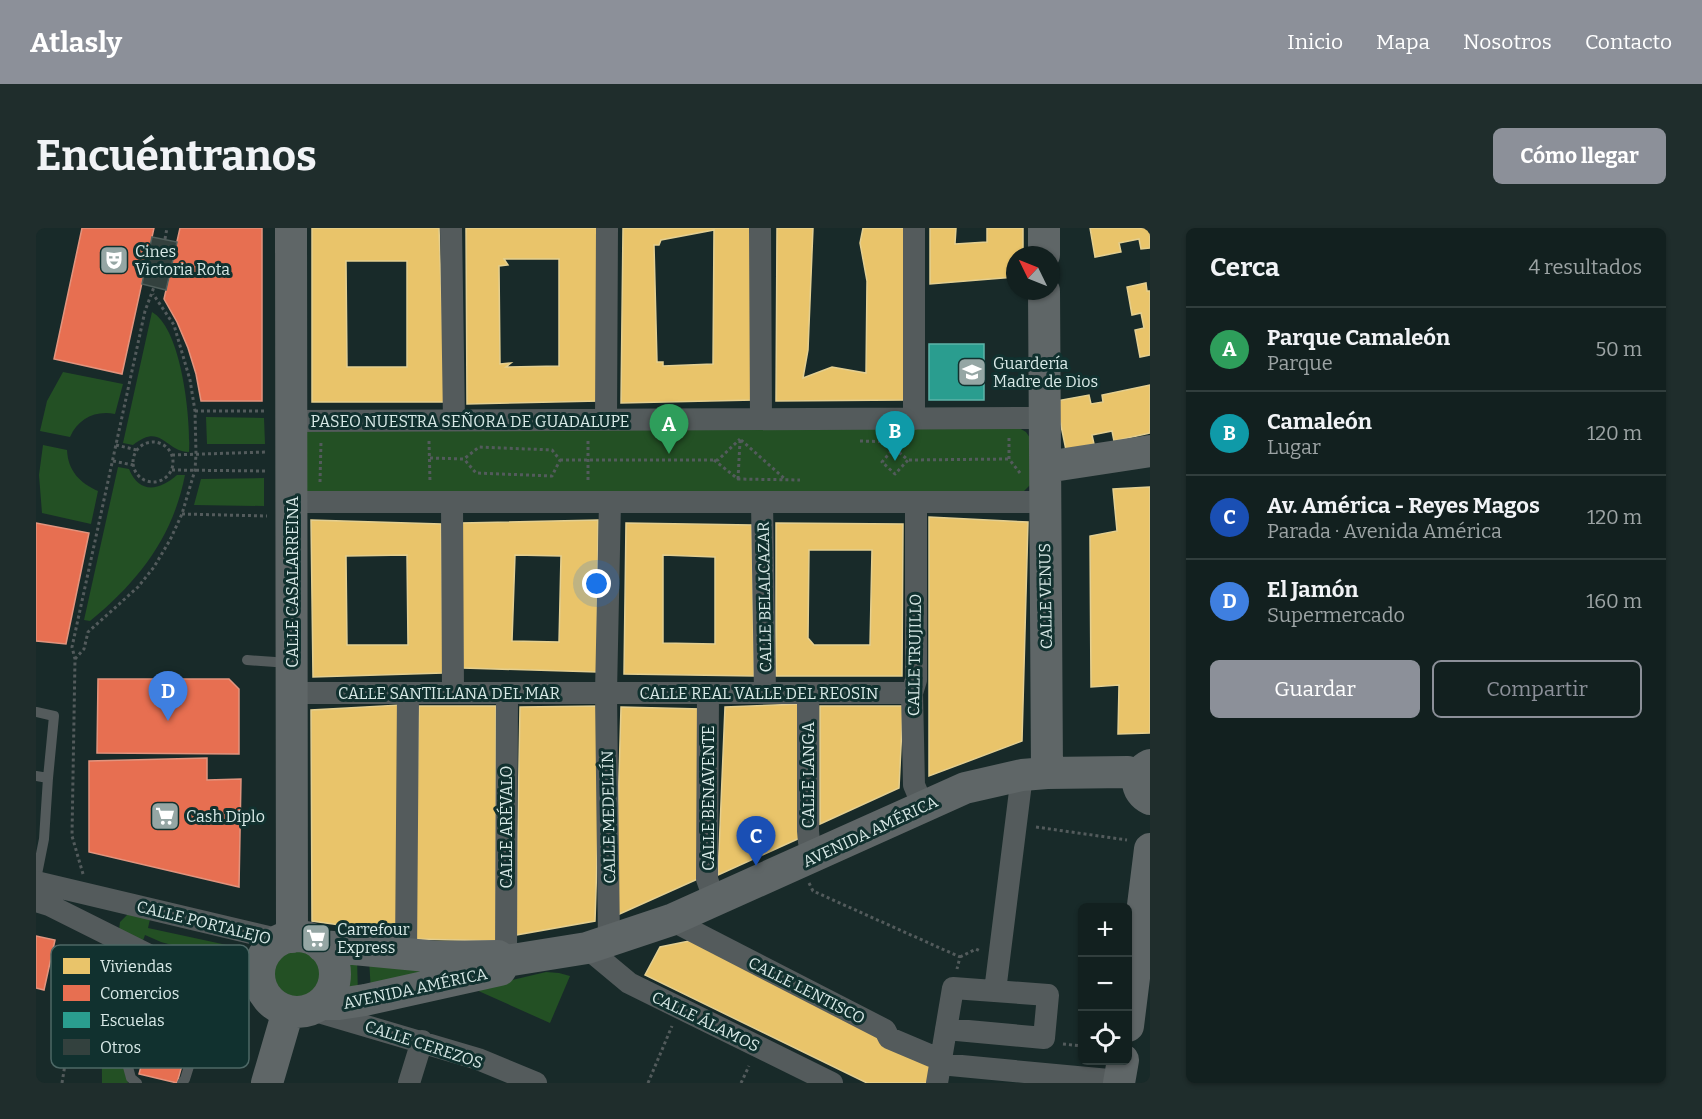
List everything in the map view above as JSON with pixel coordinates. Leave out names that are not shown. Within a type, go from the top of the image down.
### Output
[{"type":"street","name":"CALLE CASALARREINA","points":[[286,938],[296,507],[291,418],[291,228]]},
{"type":"street","points":[[451,228],[454,420]]},
{"type":"street","points":[[597,420],[607,228]]},
{"type":"street","points":[[747,426],[759,228]]},
{"type":"street","points":[[914,228],[915,419]]},
{"type":"street","points":[[1044,228],[1044,246]]},
{"type":"street","name":"CALLE VENUS","points":[[1035,774],[1045,486],[1044,300]]},
{"type":"street","name":"PASEO NUESTRA SEÑORA DE GUADALUPE","points":[[291,418],[429,421],[597,420],[747,426],[915,419],[1046,418]]},
{"type":"street","points":[[296,507],[441,502],[916,502],[1045,486],[1150,451]]},
{"type":"street","points":[[441,502],[453,693]]},
{"type":"street","name":"CALLE MEDELLÍN","points":[[598,945],[606,693],[599,502]]},
{"type":"street","name":"CALLE BELALCAZAR","points":[[762,502],[765,693]]},
{"type":"street","name":"CALLE TRUJILLO","points":[[916,502],[915,680],[912,693],[914,785],[923,806]]},
{"type":"street","name":"CALLE SANTILLANA DEL MAR","points":[[292,678],[408,693],[606,693]]},
{"type":"street","points":[[406,955],[408,693]]},
{"type":"street","name":"CALLE ARÉVALO","points":[[506,961],[507,693]]},
{"type":"street","name":"CALLE REAL VALLE DEL REOSIN","points":[[606,693],[912,693]]},
{"type":"street","name":"CALLE BENAVENTE","points":[[708,693],[707,879],[715,902]]},
{"type":"street","name":"CALLE LANGA","points":[[807,860],[809,842],[808,693]]},
{"type":"street","name":"AVENIDA AMÉRICA","points":[[322,946],[438,957],[498,956],[506,961],[598,945],[715,902],[965,788],[1035,774],[1128,772],[1146,780]]},
{"type":"street","points":[[995,992],[1016,824],[1035,774]]},
{"type":"street","points":[[1129,1011],[1139,845]]},
{"type":"street","name":"CALLE PORTALEJO","points":[[36,881],[89,895],[286,938]]},
{"type":"street","points":[[36,901],[50,905],[130,945]]},
{"type":"street","name":"CALLE PORTALEJO","points":[[114,937],[114,919],[119,910],[128,903]]},
{"type":"street","name":"CALLE LENTISCO","points":[[671,920],[885,1030],[889,1038],[939,1069],[1121,1075]]},
{"type":"street","points":[[249,987],[262,991],[278,1007],[306,1008],[327,996],[332,987],[333,965],[329,955],[313,940],[286,938],[271,947],[264,957],[259,980],[262,991]]},
{"type":"street","name":"CALLE ÁLAMOS","points":[[598,945],[629,983],[832,1083]]},
{"type":"street","name":"AVENIDA AMÉRICA","points":[[306,1008],[365,1000],[500,970],[506,961]]},
{"type":"street","points":[[939,1069],[953,988],[1048,995],[1044,1038],[946,1029]]},
{"type":"street","points":[[267,1083],[306,1008]]},
{"type":"street","name":"CALLE CEREZOS","points":[[306,1008],[478,1059],[536,1083]]},
{"type":"street","points":[[409,1083],[422,1041]]},
{"type":"lane","points":[[247,660],[292,678]]},
{"type":"lane","points":[[36,712],[54,716],[44,839],[36,881]]},
{"type":"lane","points":[[36,776],[48,778]]},
{"type":"lane","points":[[128,1068],[131,1078],[137,1083]]},
{"type":"lane","points":[[182,1083],[189,1068]]},
{"type":"path","points":[[165,239],[167,228]]},
{"type":"path","points":[[89,895],[72,836],[75,659],[72,647],[145,311],[154,287]]},
{"type":"path","points":[[75,659],[84,649],[88,632],[138,587],[154,567],[182,514],[195,470],[195,411],[190,380],[174,325],[153,294]]},
{"type":"path","points":[[182,514],[296,507],[321,439],[291,418],[195,411]]},
{"type":"path","points":[[1008,418],[1009,459],[1030,485],[1045,486]]},
{"type":"path","points":[[597,420],[588,460],[599,502]]},
{"type":"path","points":[[429,421],[429,458],[441,502]]},
{"type":"path","points":[[560,460],[718,460],[747,426]]},
{"type":"path","points":[[738,502],[738,479],[747,426]]},
{"type":"path","points":[[747,426],[785,479]]},
{"type":"path","points":[[147,443],[159,443],[165,446],[172,455],[172,470],[163,480],[150,482],[139,477],[133,465],[137,450],[147,443]]},
{"type":"path","points":[[116,445],[137,450]]},
{"type":"path","points":[[429,458],[464,459],[479,447],[552,450],[560,460]]},
{"type":"path","points":[[908,460],[895,474],[882,462],[894,448],[908,460],[1009,459]]},
{"type":"path","points":[[172,455],[268,452]]},
{"type":"path","points":[[464,459],[476,473],[552,476],[560,460]]},
{"type":"path","points":[[714,460],[738,479]]},
{"type":"path","points":[[112,461],[133,465]]},
{"type":"path","points":[[172,470],[268,471]]},
{"type":"path","points":[[1016,824],[1139,845]]},
{"type":"path","points":[[807,860],[813,891],[960,957],[953,988]]},
{"type":"path","points":[[85,945],[86,936]]},
{"type":"path","points":[[648,1083],[680,1008]]},
{"type":"path","points":[[62,1083],[64,1068]]},
{"type":"green space","points":[[152,312],[162,322],[171,337],[177,355],[186,398],[189,452],[181,451],[151,436],[133,445],[123,443]]},
{"type":"green space","points":[[63,372],[123,384],[115,414],[101,413],[88,417],[78,425],[70,437],[40,431],[47,401]]},
{"type":"green space","points":[[206,417],[264,418],[265,444],[207,444]]},
{"type":"green space","points":[[1014,425],[1026,432],[1036,447],[1030,485],[1022,493],[305,493],[306,430]]},
{"type":"green space","points":[[43,445],[67,450],[70,464],[76,475],[98,491],[91,524],[42,513],[39,475]]},
{"type":"green space","points":[[118,467],[129,469],[138,483],[150,487],[157,487],[177,475],[185,475],[172,518],[151,557],[107,606],[90,621],[84,620]]},
{"type":"green space","points":[[264,478],[264,506],[194,505],[201,479]]},
{"type":"green space","points":[[131,911],[151,915],[148,928],[227,945],[172,945],[145,935],[140,945],[119,930],[120,922]]},
{"type":"green space","points":[[296,947],[307,949],[316,955],[322,964],[324,975],[322,986],[316,995],[307,1001],[296,1003],[285,1001],[276,995],[270,986],[268,975],[270,964],[276,955],[285,949]]},
{"type":"green space","points":[[341,958],[357,958],[358,995],[338,997],[345,976]]},
{"type":"green space","points":[[369,959],[451,963],[371,992]]},
{"type":"green space","points":[[546,972],[570,976],[550,1023],[474,989]]},
{"type":"green space","points":[[102,1068],[124,1068],[128,1083],[102,1083]]},
{"type":"building: Viviendas","points":[[312,228],[439,228],[445,402],[312,402]],"holes":[[[346,261],[407,261],[407,367],[347,367]]]},
{"type":"building: Viviendas","points":[[466,228],[600,228],[599,401],[467,404]],"holes":[[[504,259],[559,259],[559,366],[506,367],[511,363],[500,364],[499,266],[508,265]]]},
{"type":"building: Viviendas","points":[[623,228],[752,228],[754,400],[621,403]],"holes":[[[714,230],[713,364],[663,366],[663,362],[657,362],[654,245],[659,245],[661,240]]]},
{"type":"building: Viviendas","points":[[777,228],[813,228],[808,350],[803,378],[832,367],[866,373],[867,281],[860,243],[863,228],[906,228],[905,400],[776,401]]},
{"type":"building: Viviendas","points":[[930,228],[956,228],[955,244],[987,242],[987,228],[1023,228],[1023,246],[1006,246],[1006,278],[930,284]]},
{"type":"building: Viviendas","points":[[1090,228],[1150,228],[1150,248],[1141,249],[1139,239],[1119,243],[1121,252],[1095,257]]},
{"type":"building: Viviendas","points":[[1146,283],[1147,291],[1150,291],[1150,355],[1140,357],[1135,330],[1144,328],[1141,313],[1132,315],[1127,287]]},
{"type":"building: Viviendas","points":[[1150,385],[1150,433],[1114,441],[1112,431],[1092,435],[1094,444],[1066,450],[1056,401],[1089,395],[1091,404],[1103,402],[1102,395]]},
{"type":"building: Viviendas","points":[[1150,487],[1150,733],[1118,734],[1119,685],[1091,687],[1090,536],[1117,531],[1113,489]]},
{"type":"building: Viviendas","points":[[929,517],[1028,522],[1022,741],[929,776]]},
{"type":"building: Viviendas","points":[[311,520],[441,524],[443,673],[313,677]],"holes":[[[407,555],[408,645],[347,645],[346,556]]]},
{"type":"building: Viviendas","points":[[598,520],[597,672],[463,668],[461,523]],"holes":[[[515,555],[561,556],[559,642],[512,641]]]},
{"type":"building: Viviendas","points":[[626,523],[752,525],[754,676],[624,674]],"holes":[[[663,555],[715,557],[715,644],[663,643]]]},
{"type":"building: Viviendas","points":[[776,523],[903,524],[902,676],[776,676]],"holes":[[[809,550],[872,550],[870,645],[814,645],[808,638]]]},
{"type":"building: Viviendas","points":[[801,704],[800,838],[718,875],[725,707]]},
{"type":"building: Viviendas","points":[[401,705],[397,933],[312,921],[311,710]]},
{"type":"building: Viviendas","points":[[419,706],[496,706],[496,941],[414,939]]},
{"type":"building: Viviendas","points":[[602,706],[595,921],[516,935],[520,707]]},
{"type":"building: Viviendas","points":[[820,706],[903,706],[899,788],[820,824]]},
{"type":"building: Viviendas","points":[[621,707],[701,709],[700,878],[615,916]]},
{"type":"building: Viviendas","points":[[694,940],[932,1063],[929,1083],[867,1083],[645,975],[660,947]]},
{"type":"building: Comercios","points":[[82,228],[154,228],[122,374],[54,359]]},
{"type":"building: Comercios","points":[[180,228],[262,228],[262,401],[201,401],[188,348],[164,299]]},
{"type":"building: Comercios","points":[[36,523],[89,533],[66,644],[36,641]]},
{"type":"building: Comercios","points":[[98,679],[229,679],[239,689],[239,754],[97,753]]},
{"type":"building: Comercios","name":"Cash Diplo","points":[[207,758],[207,780],[241,779],[239,887],[89,852],[89,761]]},
{"type":"building: Comercios","points":[[36,936],[55,940],[54,945],[51,945],[51,958],[44,990],[36,988]]},
{"type":"building: Comercios","points":[[141,1068],[181,1068],[177,1083],[139,1074]]},
{"type":"building: Escuelas","name":"Guardería Madre de Dios","points":[[929,344],[984,344],[984,400],[929,400]]},
{"type":"building: Otros","points":[[152,237],[177,242],[166,290],[142,284]]},
{"type":"place","name":"Cines Victoria Rota","points":[[114,260]]},
{"type":"place","name":"Guardería Madre de Dios","points":[[972,372]]},
{"type":"place","name":"Parque Camaleón","points":[[669,454]]},
{"type":"place","name":"Camaleón","points":[[895,461]]},
{"type":"place","name":"El Jamón","points":[[168,721]]},
{"type":"place","name":"Cash Diplo","points":[[165,816]]},
{"type":"place","name":"Av. América - Reyes Magos","points":[[756,866]]},
{"type":"place","name":"Carrefour Express","points":[[316,938]]}]
